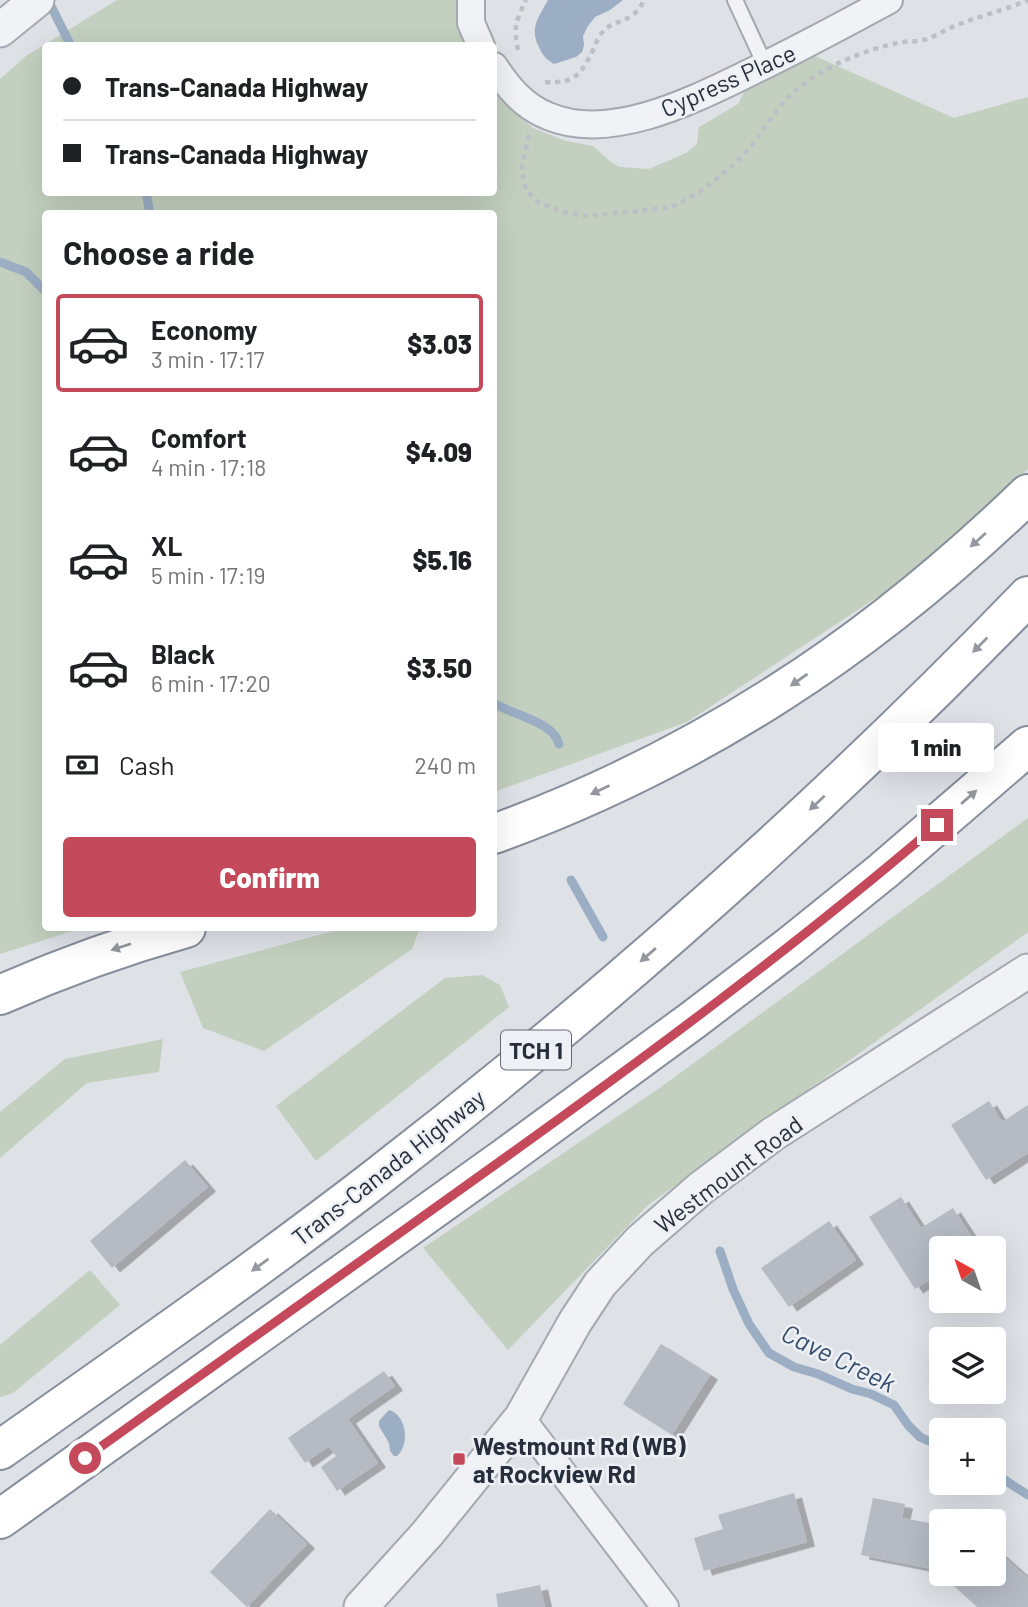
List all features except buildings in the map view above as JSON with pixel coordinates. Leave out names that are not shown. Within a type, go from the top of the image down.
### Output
[{"type":"highway","points":[[497,833],[587,796],[653,765],[779,694],[929,583],[1028,494]]},
{"type":"highway","name":"Trans-Canada Highway","points":[[0,1450],[278,1252],[555,1035],[733,880],[820,800],[1028,596]]},
{"type":"highway","name":"TCH 1","points":[[0,1519],[589,1097],[736,987],[883,871],[1028,746]]},
{"type":"highway","points":[[0,995],[92,957],[176,931]]},
{"type":"highway","points":[[0,1544],[211,1369]]},
{"type":"street","points":[[0,30],[37,0]]},
{"type":"street","points":[[471,0],[471,23],[479,42]]},
{"type":"street","name":"Cypress Place","points":[[497,70],[517,96],[542,114],[566,122],[618,122],[680,106],[888,0]]},
{"type":"street","name":"Westmount Road","points":[[361,1607],[427,1534],[521,1418],[575,1322],[600,1284],[640,1241],[701,1188],[773,1135],[1028,971]]},
{"type":"street","points":[[521,1418],[665,1607]]},
{"type":"lane","points":[[735,0],[765,65]]},
{"type":"path","points":[[519,57],[516,21],[526,0]]},
{"type":"path","points":[[542,82],[559,83],[574,78],[585,67],[602,32],[636,13],[644,0]]},
{"type":"path","points":[[542,114],[531,129],[522,167],[527,191],[538,202],[562,212],[587,216],[680,205],[736,162],[751,147],[779,107],[817,74],[876,50],[902,42],[923,40],[1028,0]]},
{"type":"green space","points":[[117,0],[460,0],[458,23],[466,42],[49,42]]},
{"type":"green space","points":[[42,46],[42,196],[497,196],[497,92],[512,110],[533,128],[566,141],[593,146],[620,167],[649,169],[686,153],[697,144],[699,127],[738,104],[747,86],[815,56],[954,118],[1028,97],[1028,469],[908,577],[687,722],[497,791],[497,210],[42,210],[42,931],[73,931],[0,954],[0,79],[26,56]]},
{"type":"green space","points":[[1028,818],[1028,932],[648,1205],[508,1350],[423,1248],[661,1087]]},
{"type":"green space","points":[[334,931],[419,931],[412,949],[264,1051],[203,1028],[180,972]]},
{"type":"green space","points":[[482,975],[500,985],[509,1007],[316,1161],[276,1106],[445,978]]},
{"type":"green space","points":[[163,1039],[159,1072],[87,1083],[0,1158],[0,1112],[65,1059]]},
{"type":"green space","points":[[90,1270],[120,1305],[13,1393],[0,1397],[0,1345]]},
{"type":"water","points":[[548,0],[623,0],[595,17],[583,36],[582,52],[576,57],[554,64],[542,52],[535,34],[536,23]]},
{"type":"water","points":[[389,1410],[400,1418],[405,1431],[404,1445],[397,1456],[390,1451],[389,1443],[379,1426],[379,1421]]},
{"type":"waterway","name":"Cave Creek","points":[[48,0],[69,42]]},
{"type":"waterway","name":"Cave Creek","points":[[147,196],[149,210]]},
{"type":"waterway","points":[[0,262],[26,272],[42,288]]},
{"type":"waterway","name":"Cave Creek","points":[[497,704],[549,730],[556,736],[559,744]]},
{"type":"waterway","name":"Cave Creek","points":[[571,880],[603,937]]},
{"type":"waterway","name":"Cave Creek","points":[[720,1251],[749,1324],[769,1353],[794,1367],[871,1394],[894,1405],[908,1425],[920,1437],[929,1441]]},
{"type":"waterway","name":"Cave Creek","points":[[1006,1481],[1028,1495]]},
{"type":"place","name":"Westmount Rd (WB) at Rockview Rd","points":[[459,1459]]},
{"type":"route","points":[[85,1458],[599,1090],[809,931],[937,825]]}]
